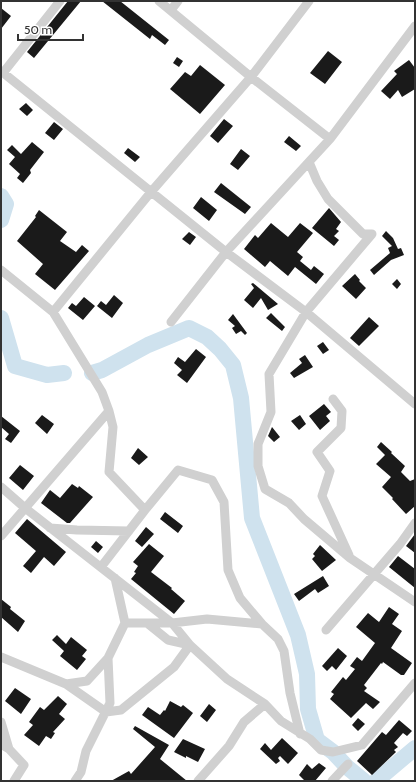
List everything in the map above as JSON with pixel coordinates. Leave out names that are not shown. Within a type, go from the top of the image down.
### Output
[{"type":"street","points":[[60,1],[2,72],[226,252],[306,312],[415,404]]},
{"type":"street","points":[[159,1],[251,77],[330,139]]},
{"type":"street","points":[[171,10],[178,1]]},
{"type":"street","points":[[53,312],[151,192],[251,77],[309,1]]},
{"type":"street","points":[[172,322],[226,252],[330,139],[415,26]]},
{"type":"street","points":[[309,162],[328,199],[363,234],[372,234],[306,312],[269,374],[271,412],[258,444],[258,466],[265,489],[289,503],[304,519],[350,558],[415,602]]},
{"type":"street","points":[[1,270],[53,312],[102,392],[113,427],[109,472],[145,510]]},
{"type":"street","points":[[333,399],[342,411],[341,428],[317,452],[330,471],[322,496],[350,558]]},
{"type":"street","points":[[1,536],[109,411]]},
{"type":"street","points":[[102,567],[145,510],[178,470],[212,480],[224,502],[228,570],[240,598],[262,624],[278,639],[284,651],[290,693],[300,734]]},
{"type":"street","points":[[1,487],[50,528],[172,622],[190,645],[227,679],[265,704],[281,721],[310,740],[321,750],[334,752],[362,745],[415,683]]},
{"type":"street","points":[[326,630],[400,544],[415,523]]},
{"type":"street","points":[[50,528],[129,531]]},
{"type":"street","points":[[66,684],[87,681],[108,658],[125,623],[115,578]]},
{"type":"street","points":[[125,623],[172,622],[207,619],[262,624]]},
{"type":"street","points":[[147,623],[168,640],[190,645]]},
{"type":"street","points":[[1,657],[66,684],[106,712],[121,710],[174,666],[190,645]]},
{"type":"street","points":[[75,781],[81,772],[86,751],[110,703],[108,658]]},
{"type":"street","points":[[198,781],[229,746],[244,722],[265,704]]},
{"type":"street","points":[[1,722],[9,749]]},
{"type":"street","points":[[1,744],[9,749],[24,765],[15,781]]},
{"type":"street","points":[[332,781],[348,764]]},
{"type":"building","points":[[68,1],[81,1],[34,58],[27,52]]},
{"type":"building","points":[[102,1],[120,1],[169,40],[165,45],[152,35],[150,39]]},
{"type":"building","points":[[1,8],[11,16],[1,29]]},
{"type":"building","points":[[328,51],[342,62],[325,84],[310,73]]},
{"type":"building","points":[[177,57],[183,61],[179,67],[173,63]]},
{"type":"building","points":[[409,60],[415,68],[415,89],[402,97],[398,90],[390,99],[381,91],[397,74],[394,71]]},
{"type":"building","points":[[200,65],[225,85],[200,114],[170,89],[185,72],[191,76]]},
{"type":"building","points":[[26,103],[33,110],[27,116],[19,109]]},
{"type":"building","points":[[224,119],[233,126],[218,143],[210,136]]},
{"type":"building","points":[[54,122],[63,129],[54,140],[45,133]]},
{"type":"building","points":[[289,136],[301,146],[296,151],[284,142]]},
{"type":"building","points":[[32,142],[44,152],[30,170],[31,173],[23,183],[17,178],[20,174],[9,164],[15,157],[7,150],[12,145],[21,154]]},
{"type":"building","points":[[128,148],[140,157],[135,162],[124,153]]},
{"type":"building","points":[[241,149],[250,156],[238,170],[230,164]]},
{"type":"building","points":[[221,183],[251,207],[245,214],[214,192]]},
{"type":"building","points":[[201,197],[217,210],[209,221],[193,208]]},
{"type":"building","points":[[329,208],[341,222],[336,229],[339,231],[334,236],[339,240],[334,246],[312,228]]},
{"type":"building","points":[[39,210],[67,232],[60,241],[76,252],[82,245],[89,251],[55,290],[35,274],[43,264],[17,241],[36,217],[35,216]]},
{"type":"building","points":[[271,223],[288,237],[300,223],[313,233],[297,252],[303,257],[300,261],[311,270],[314,266],[324,274],[316,284],[295,267],[288,276],[270,261],[265,267],[244,249],[255,235],[258,238]]},
{"type":"building","points":[[386,231],[393,238],[398,249],[401,248],[404,255],[391,260],[374,275],[370,270],[390,253],[388,248],[392,246],[382,236]]},
{"type":"building","points":[[189,232],[196,237],[190,245],[182,239]]},
{"type":"building","points":[[355,274],[366,288],[356,299],[342,286]]},
{"type":"building","points":[[397,279],[401,284],[397,289],[392,284]]},
{"type":"building","points":[[253,283],[278,304],[268,310],[261,298],[253,308],[244,300],[254,288],[251,284]]},
{"type":"building","points":[[114,295],[123,303],[112,318],[97,306],[101,301],[106,305]]},
{"type":"building","points":[[84,297],[95,306],[83,320],[68,308],[72,303],[76,306]]},
{"type":"building","points":[[271,313],[285,327],[282,331],[266,318]]},
{"type":"building","points":[[233,314],[247,333],[245,335],[241,331],[236,334],[232,328],[235,326],[228,320]]},
{"type":"building","points":[[369,317],[379,326],[359,346],[350,338]]},
{"type":"building","points":[[323,342],[329,350],[323,354],[317,346]]},
{"type":"building","points":[[196,349],[206,357],[187,383],[177,375],[182,370],[174,363],[178,357],[185,362]]},
{"type":"building","points":[[305,355],[313,367],[294,378],[290,373],[302,363],[299,359]]},
{"type":"building","points":[[324,404],[331,412],[326,416],[330,421],[320,430],[309,416]]},
{"type":"building","points":[[42,415],[54,424],[47,434],[35,423]]},
{"type":"building","points":[[300,415],[306,424],[299,430],[291,421]]},
{"type":"building","points":[[1,416],[20,431],[11,443],[5,439],[9,434],[1,427]]},
{"type":"building","points":[[272,427],[280,437],[274,442],[268,436]]},
{"type":"building","points":[[381,442],[405,466],[401,472],[410,481],[415,479],[415,506],[406,514],[382,487],[391,477],[376,464],[385,455],[377,447]]},
{"type":"building","points":[[138,448],[148,457],[139,465],[131,458]]},
{"type":"building","points":[[20,465],[34,476],[23,490],[9,478]]},
{"type":"building","points":[[72,484],[78,488],[79,486],[93,497],[70,523],[67,523],[41,503],[50,490],[60,498]]},
{"type":"building","points":[[165,512],[183,526],[178,533],[160,519]]},
{"type":"building","points":[[27,519],[66,552],[54,566],[44,557],[31,573],[23,566],[36,551],[15,533]]},
{"type":"building","points":[[146,527],[154,534],[142,547],[135,541]]},
{"type":"building","points":[[415,534],[415,553],[406,546]]},
{"type":"building","points":[[96,541],[103,547],[98,553],[91,547]]},
{"type":"building","points":[[149,544],[164,556],[151,572],[172,588],[171,589],[185,601],[174,614],[131,579],[136,573],[134,572],[138,566],[133,562]]},
{"type":"building","points":[[320,545],[336,560],[322,571],[312,559],[315,556],[313,554]]},
{"type":"building","points":[[398,556],[415,569],[415,588],[389,567]]},
{"type":"building","points":[[323,576],[329,586],[318,593],[315,589],[299,601],[294,594]]},
{"type":"building","points":[[1,599],[11,607],[10,609],[25,621],[18,632],[1,617]]},
{"type":"building","points":[[389,607],[399,614],[392,624],[402,631],[391,648],[412,663],[404,675],[401,675],[383,662],[382,664],[381,663],[364,685],[367,688],[364,691],[380,702],[373,709],[366,703],[351,718],[330,699],[334,694],[331,692],[343,677],[346,680],[355,669],[350,666],[357,657],[362,661],[375,643],[356,627],[368,613],[379,622]]},
{"type":"building","points":[[57,635],[66,644],[71,637],[87,650],[82,656],[86,659],[77,670],[60,656],[64,651],[52,640]]},
{"type":"building","points":[[338,648],[347,656],[336,670],[332,666],[327,671],[322,666]]},
{"type":"building","points":[[15,688],[31,699],[21,714],[5,701]]},
{"type":"building","points":[[58,696],[67,704],[59,714],[65,719],[53,732],[55,733],[51,739],[46,736],[39,746],[24,735],[33,725],[29,722],[40,707],[44,710]]},
{"type":"building","points":[[170,701],[181,707],[183,705],[193,713],[174,738],[142,715],[148,707],[160,715],[164,710],[165,711]]},
{"type":"building","points":[[209,704],[216,710],[207,722],[200,716]]},
{"type":"building","points":[[358,718],[365,724],[358,731],[352,725]]},
{"type":"building","points":[[399,720],[412,731],[407,736],[403,733],[394,743],[398,747],[394,750],[396,752],[372,775],[357,761],[382,732],[386,735]]},
{"type":"building","points":[[135,726],[169,745],[160,759],[187,781],[111,781],[129,771],[131,774],[155,747],[133,729]]},
{"type":"building","points":[[282,738],[298,753],[288,764],[280,756],[278,758],[280,761],[276,764],[260,749],[265,743],[271,750]]},
{"type":"building","points":[[183,739],[205,749],[198,762],[174,752]]},
{"type":"building","points":[[319,763],[326,768],[315,781],[305,781],[299,775],[307,764],[312,769]]},
{"type":"waterway","points":[[1,196],[6,204],[1,220]]},
{"type":"waterway","points":[[1,318],[15,366],[47,375],[64,373]]},
{"type":"waterway","points":[[92,373],[102,370],[148,345],[189,328],[207,337],[220,349],[233,365],[241,398],[252,518],[298,635],[307,674],[308,709],[317,740],[333,752],[347,767],[364,781]]},
{"type":"waterway","points":[[376,781],[415,748]]}]
